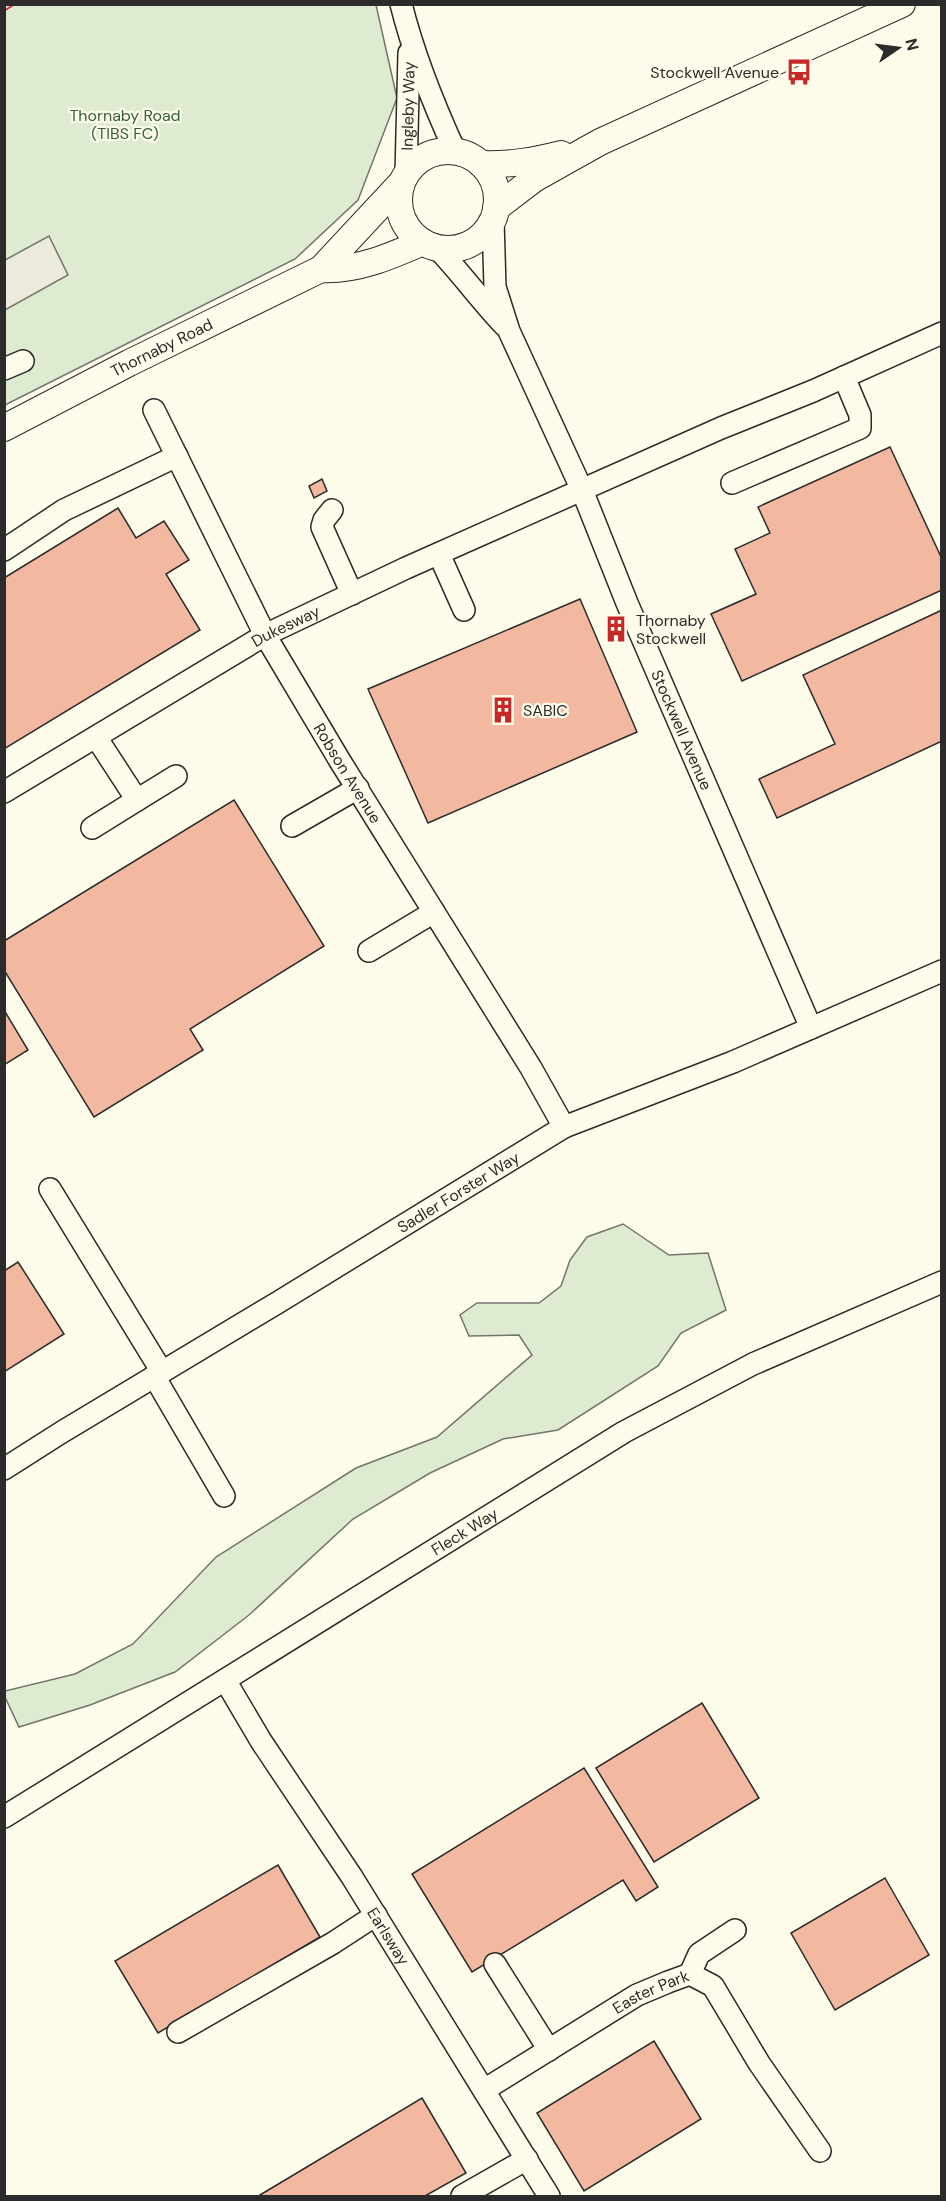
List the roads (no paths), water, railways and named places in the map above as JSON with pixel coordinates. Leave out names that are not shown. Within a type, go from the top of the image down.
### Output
[{"type":"main road","points":[[495,214],[497,196],[495,184],[481,164],[469,155],[455,151],[441,151],[427,155],[415,163],[404,178],[399,199],[402,216],[410,231],[430,245],[453,249],[470,244],[484,234],[495,214],[534,179],[600,142],[902,4]]},
{"type":"main road","points":[[481,164],[509,165],[530,162],[600,142]]},
{"type":"main road","name":"Thornaby Road","points":[[4,428],[129,363],[321,269],[404,178]]},
{"type":"main road","name":"Thornaby Road","points":[[321,269],[339,270],[359,266],[430,245]]},
{"type":"street","name":"Ingleby Way","points":[[401,4],[409,37],[428,93],[455,151]]},
{"type":"street","name":"Ingleby Way","points":[[404,178],[409,37]]},
{"type":"street","name":"Stockwell Avenue","points":[[495,214],[495,287],[509,331],[582,490],[627,603],[811,1028]]},
{"type":"street","name":"Stockwell Avenue","points":[[430,245],[468,281],[482,301],[509,331]]},
{"type":"street","name":"Dukesway","points":[[4,792],[265,635],[582,490],[942,333]]},
{"type":"street","points":[[732,483],[860,428],[861,415],[844,377]]},
{"type":"street","name":"Robson Avenue","points":[[154,410],[265,635],[531,1068],[564,1127]]},
{"type":"street","points":[[4,550],[64,510],[177,456]]},
{"type":"street","points":[[332,510],[324,520],[322,527],[352,594]]},
{"type":"street","points":[[439,554],[464,610]]},
{"type":"street","points":[[96,737],[137,800]]},
{"type":"street","points":[[92,828],[176,776]]},
{"type":"street","points":[[292,826],[358,788]]},
{"type":"street","points":[[369,951],[434,912]]},
{"type":"street","name":"Sadler Forster Way","points":[[4,1469],[564,1127],[733,1062],[942,971]]},
{"type":"street","points":[[50,1189],[158,1374],[225,1496]]},
{"type":"street","name":"Fleck Way","points":[[4,1817],[624,1432],[753,1364],[942,1282]]},
{"type":"street","name":"Earlsway","points":[[225,1680],[261,1741],[376,1915],[549,2196]]},
{"type":"street","points":[[178,2032],[333,1943],[376,1915]]},
{"type":"street","points":[[690,1974],[699,1954],[735,1930]]},
{"type":"street","points":[[495,1965],[549,2050]]},
{"type":"street","name":"Easter Park","points":[[484,2090],[637,1995],[690,1974],[714,1986],[759,2063],[820,2151]]},
{"type":"street","points":[[462,2196],[527,2159]]},
{"type":"place","name":"Stockwell Avenue","points":[[799,72]]},
{"type":"place","name":"Thornaby Stockwell","points":[[616,629]]},
{"type":"place","name":"SABIC","points":[[503,710]]},
{"type":"park label","name":"Thornaby Road (TIBS FC)","points":[[125,124]]}]
